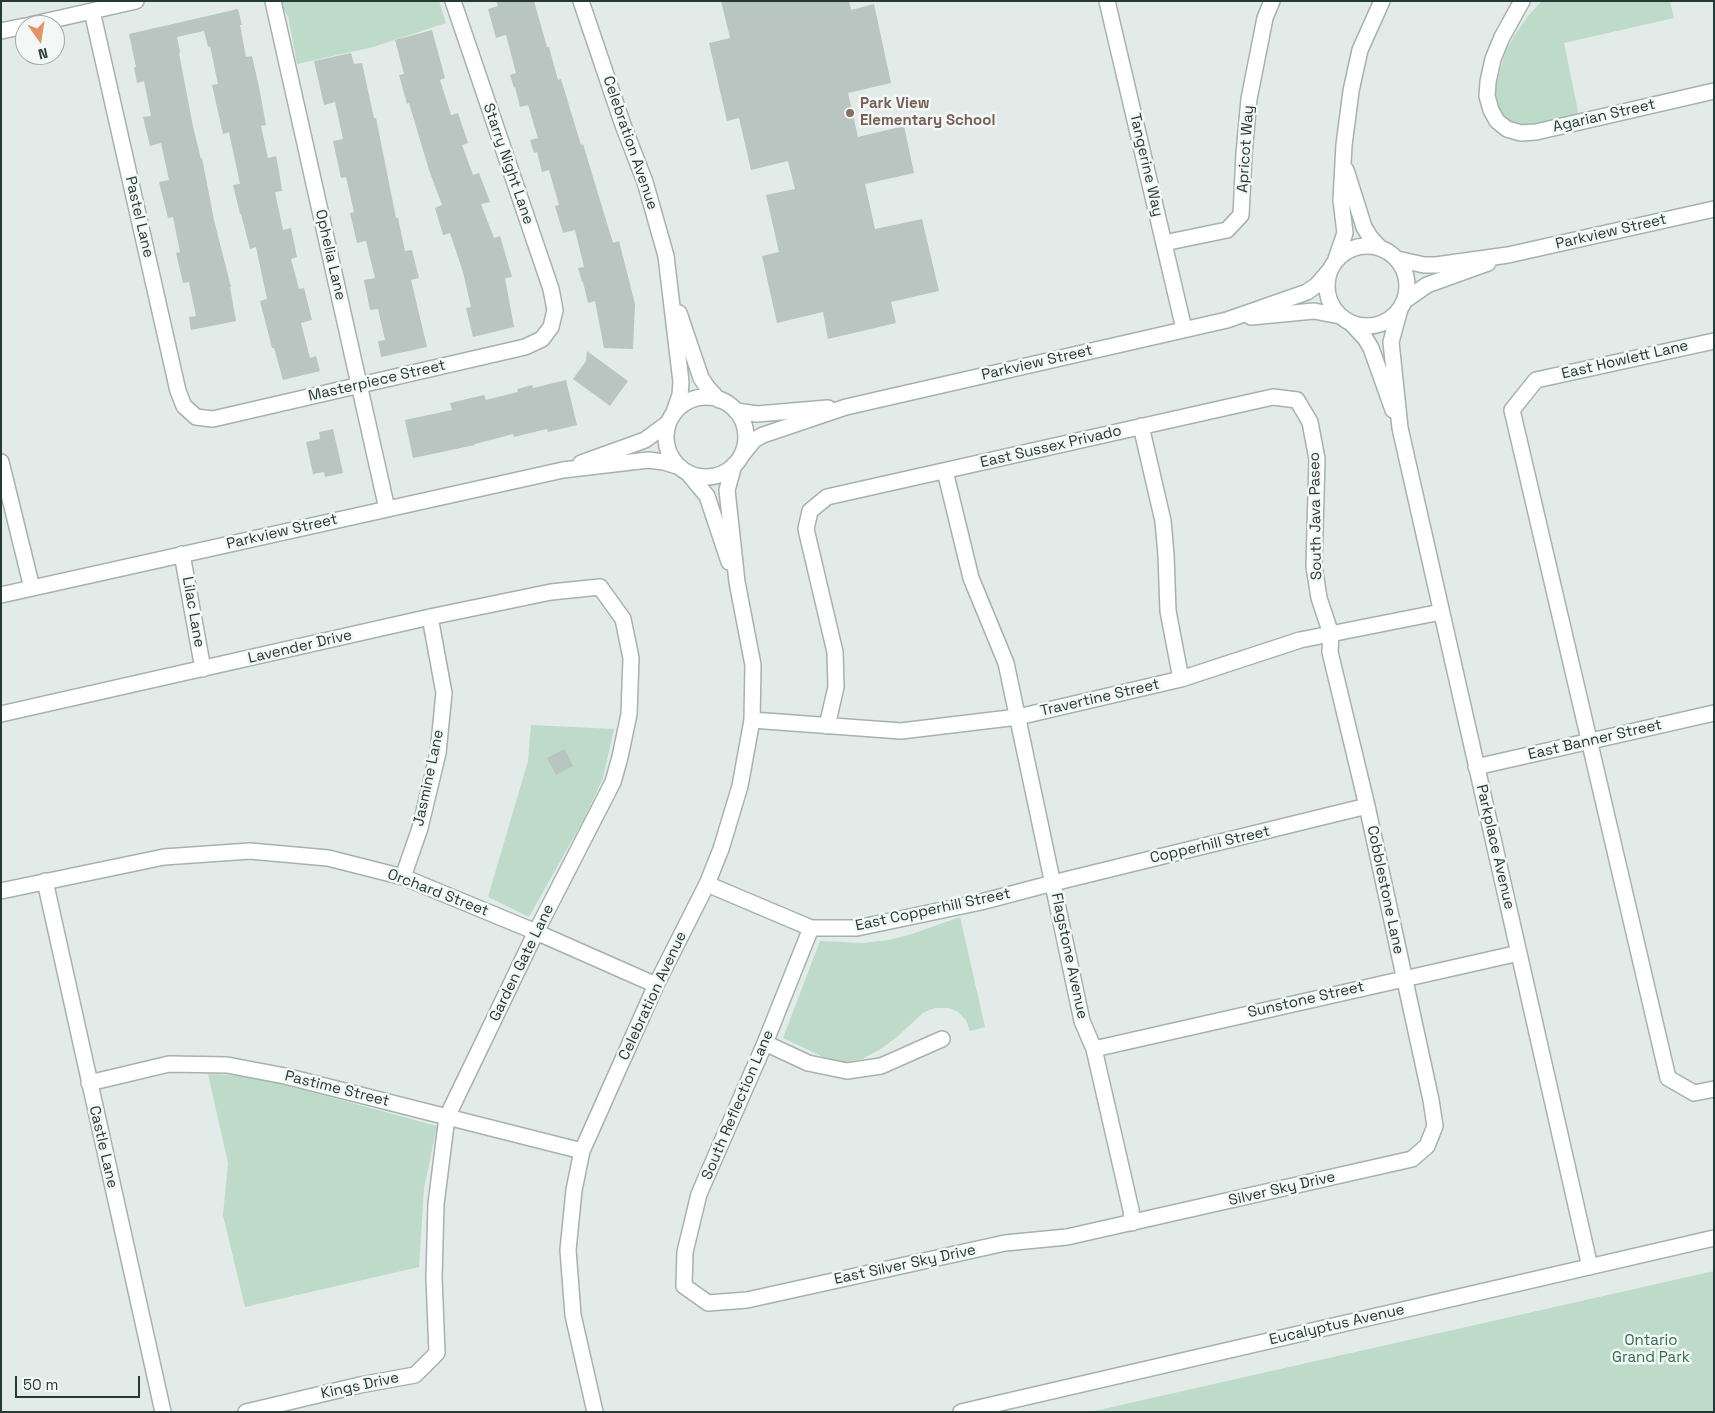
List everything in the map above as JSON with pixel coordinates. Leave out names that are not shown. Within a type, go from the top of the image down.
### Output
[{"type":"street","points":[[65,17],[136,1]]},
{"type":"street","name":"Ophelia Lane","points":[[273,1],[387,508]]},
{"type":"street","name":"Starry Night Lane","points":[[453,1],[551,289],[556,310],[551,327]]},
{"type":"street","name":"Celebration Avenue","points":[[581,1],[623,125],[645,182],[666,256],[681,382],[680,395],[671,419]]},
{"type":"street","name":"Tangerine Way","points":[[1107,1],[1184,329]]},
{"type":"street","name":"Apricot Way","points":[[1164,243],[1227,230],[1242,215],[1244,154],[1249,99],[1265,18],[1272,1]]},
{"type":"street","points":[[1346,319],[1332,306],[1327,295],[1327,282],[1345,233],[1342,200],[1344,145],[1347,117],[1360,50],[1382,1]]},
{"type":"street","name":"Agarian Street","points":[[1522,1],[1502,37],[1493,59],[1488,82],[1487,96],[1491,110],[1497,121],[1507,129],[1521,133],[1536,132],[1714,91]]},
{"type":"street","name":"Pastel Lane","points":[[92,11],[178,390],[184,406],[196,417]]},
{"type":"street","points":[[1,31],[15,28]]},
{"type":"street","points":[[1344,164],[1364,227],[1370,237],[1397,259],[1404,268],[1407,290],[1402,305]]},
{"type":"street","name":"Parkview Street","points":[[1508,255],[1714,209]]},
{"type":"street","points":[[1227,320],[1308,292],[1317,285],[1346,251],[1368,245],[1380,247]]},
{"type":"street","points":[[1397,259],[1424,265],[1436,265],[1508,255]]},
{"type":"street","points":[[1227,320],[1314,311],[1346,319],[1362,326],[1372,325],[1392,317],[1418,290],[1433,282],[1459,275],[1508,255]]},
{"type":"street","name":"Celebration Avenue","points":[[670,288],[701,378],[719,400]]},
{"type":"street","name":"Parkplace Avenue","points":[[1402,305],[1391,342],[1400,428],[1590,1267]]},
{"type":"street","name":"Parkplace Avenue","points":[[1346,319],[1365,338],[1371,348],[1400,428]]},
{"type":"street","name":"Parkview Street","points":[[737,461],[754,440],[763,435],[846,407],[1227,320]]},
{"type":"street","name":"Masterpiece Street","points":[[196,417],[212,419],[526,347],[542,339],[551,327]]},
{"type":"street","name":"East Howlett Lane","points":[[1590,741],[1512,410],[1536,380],[1714,340]]},
{"type":"street","name":"East Sussex Privado","points":[[827,726],[836,687],[835,652],[806,529],[810,511],[827,498],[1273,396],[1297,400]]},
{"type":"street","points":[[698,398],[719,400],[728,404],[736,411],[741,419],[746,438],[737,461],[724,472],[712,476],[700,476],[684,470],[672,458],[667,447],[666,435],[671,419],[680,407],[688,401],[698,398]]},
{"type":"street","name":"South Java Paseo","points":[[1297,400],[1310,422],[1317,459],[1314,566],[1319,598],[1331,634]]},
{"type":"street","name":"Parkview Street","points":[[736,411],[756,414],[846,407]]},
{"type":"street","name":"Parkview Street","points":[[563,470],[613,450],[632,446],[645,440],[671,419]]},
{"type":"street","points":[[1140,426],[1163,521],[1168,611],[1181,679]]},
{"type":"street","name":"Parkview Street","points":[[1,595],[563,470],[648,460],[664,462],[684,470]]},
{"type":"street","name":"Celebration Avenue","points":[[595,1412],[573,1315],[568,1250],[574,1190],[582,1151],[656,985],[707,884],[721,849],[740,786],[752,720],[753,665],[737,582],[727,490],[737,461]]},
{"type":"street","points":[[1,462],[32,588]]},
{"type":"street","name":"Celebration Avenue","points":[[684,470],[707,496],[737,582]]},
{"type":"street","name":"Flagstone Avenue","points":[[945,471],[971,578],[1006,663],[1082,1021],[1094,1049],[1131,1210],[1132,1223]]},
{"type":"street","name":"Lilac Lane","points":[[182,554],[204,670]]},
{"type":"street","name":"Lavender Drive","points":[[1,714],[551,592],[600,586]]},
{"type":"street","name":"Garden Gate Lane","points":[[437,1353],[434,1278],[436,1204],[447,1117],[536,932],[613,782],[620,757],[629,714],[631,658],[623,619],[600,586]]},
{"type":"street","name":"Travertine Street","points":[[752,720],[901,731],[1018,717],[1181,679],[1300,640],[1441,612]]},
{"type":"street","name":"Jasmine Lane","points":[[403,877],[420,828],[438,753],[444,693],[430,618]]},
{"type":"street","name":"Cobblestone Lane","points":[[1331,634],[1330,652],[1367,806],[1431,1100],[1434,1126],[1427,1146]]},
{"type":"street","name":"East Banner Street","points":[[1476,767],[1714,713]]},
{"type":"street","points":[[1590,741],[1668,1078],[1694,1093],[1714,1089]]},
{"type":"street","name":"Copperhill Street","points":[[1053,883],[1367,806]]},
{"type":"street","name":"Orchard Street","points":[[1,891],[164,857],[250,851],[328,858],[403,877],[536,932],[656,985]]},
{"type":"street","name":"Castle Lane","points":[[45,881],[163,1412]]},
{"type":"street","name":"East Copperhill Street","points":[[811,928],[857,928],[982,902],[1053,883]]},
{"type":"street","points":[[707,884],[811,928]]},
{"type":"street","name":"South Reflection Lane","points":[[684,1286],[685,1252],[699,1194],[765,1042],[811,928]]},
{"type":"street","name":"Sunstone Street","points":[[1094,1049],[1519,953]]},
{"type":"street","points":[[765,1042],[808,1063],[847,1071],[881,1066],[942,1039]]},
{"type":"street","name":"Pastime Street","points":[[89,1083],[169,1064],[227,1065],[286,1076],[582,1151]]},
{"type":"street","name":"Silver Sky Drive","points":[[1132,1223],[1412,1159],[1427,1146]]},
{"type":"street","name":"East Silver Sky Drive","points":[[684,1286],[708,1303],[747,1300],[1005,1243],[1067,1237],[1132,1223]]},
{"type":"street","name":"Eucalyptus Avenue","points":[[961,1412],[1714,1238]]},
{"type":"street","name":"Kings Drive","points":[[246,1412],[360,1385],[415,1375],[437,1353]]},
{"type":"green space","points":[[279,1],[439,1],[446,23],[373,47],[297,64],[288,16]]},
{"type":"green space","points":[[1542,1],[1670,1],[1674,18],[1564,43],[1579,116],[1524,127],[1511,126],[1496,108],[1494,93],[1506,51],[1528,16]]},
{"type":"green space","points":[[531,725],[614,729],[603,778],[585,817],[529,917],[488,897],[528,761]]},
{"type":"green space","points":[[960,917],[985,1027],[970,1031],[966,1020],[957,1011],[948,1008],[935,1008],[924,1012],[897,1037],[879,1050],[862,1059],[840,1063],[783,1038],[820,941],[862,943],[889,940]]},
{"type":"green space","points":[[208,1074],[252,1076],[437,1126],[424,1188],[419,1267],[245,1307],[223,1215],[228,1163]]},
{"type":"green space","name":"Ontario Grand Park","points":[[1714,1271],[1714,1412],[1090,1412]]},
{"type":"building","points":[[496,1],[534,1],[558,80],[561,79],[581,145],[583,144],[613,243],[619,241],[635,304],[633,349],[604,348],[595,301],[588,303],[578,268],[584,267],[575,230],[563,233],[555,206],[559,205],[549,170],[542,172],[537,152],[534,153],[530,140],[538,138],[528,105],[520,107],[510,75],[516,73],[506,35],[496,38],[488,9],[498,6]]},
{"type":"building","points":[[721,1],[849,1],[851,10],[874,4],[891,83],[848,93],[858,137],[904,126],[914,173],[865,184],[875,229],[922,219],[939,291],[891,302],[896,323],[828,339],[823,312],[777,323],[762,256],[779,252],[766,195],[795,189],[788,161],[751,170],[739,118],[727,121],[709,43],[730,38]]},
{"type":"building","points":[[238,9],[246,57],[252,56],[259,87],[266,125],[261,126],[268,158],[276,156],[282,191],[275,192],[283,230],[291,228],[297,257],[291,259],[299,289],[304,288],[312,320],[301,323],[310,358],[316,356],[320,371],[283,380],[274,348],[272,348],[260,301],[267,299],[256,247],[250,249],[233,185],[240,184],[229,132],[223,134],[212,85],[218,84],[210,46],[208,47],[204,31],[177,37],[193,127],[202,158],[214,220],[231,287],[236,321],[191,330],[189,317],[196,316],[189,282],[183,283],[176,253],[180,252],[173,217],[168,218],[159,182],[169,180],[161,143],[150,146],[143,117],[151,116],[144,81],[137,83],[134,67],[136,67],[129,34]]},
{"type":"building","points":[[432,30],[445,78],[440,80],[451,115],[458,113],[468,143],[462,145],[473,175],[479,173],[490,202],[481,204],[494,238],[500,236],[512,277],[505,278],[514,327],[473,337],[466,308],[471,307],[463,272],[450,233],[443,235],[435,208],[442,205],[429,170],[409,103],[407,104],[399,75],[404,74],[395,40]]},
{"type":"building","points":[[351,53],[354,64],[362,63],[374,118],[376,118],[396,218],[398,218],[405,251],[412,250],[419,278],[411,280],[427,347],[381,357],[378,341],[385,340],[378,309],[370,310],[364,280],[375,278],[366,241],[357,243],[350,213],[354,212],[346,177],[341,178],[333,141],[343,139],[335,102],[324,105],[314,61]]},
{"type":"building","points":[[587,351],[628,381],[610,406],[573,379],[586,361]]},
{"type":"building","points":[[566,380],[577,425],[548,432],[547,429],[514,437],[513,434],[475,445],[413,458],[405,420],[452,410],[450,403],[484,395],[486,400],[518,392],[517,389],[532,385],[533,388]]},
{"type":"building","points":[[333,429],[343,473],[325,477],[324,472],[313,474],[306,442],[320,439],[319,432]]},
{"type":"building","points":[[565,749],[573,766],[556,775],[547,758]]},
{"type":"place","name":"Park View Elementary School","points":[[850,113]]}]
